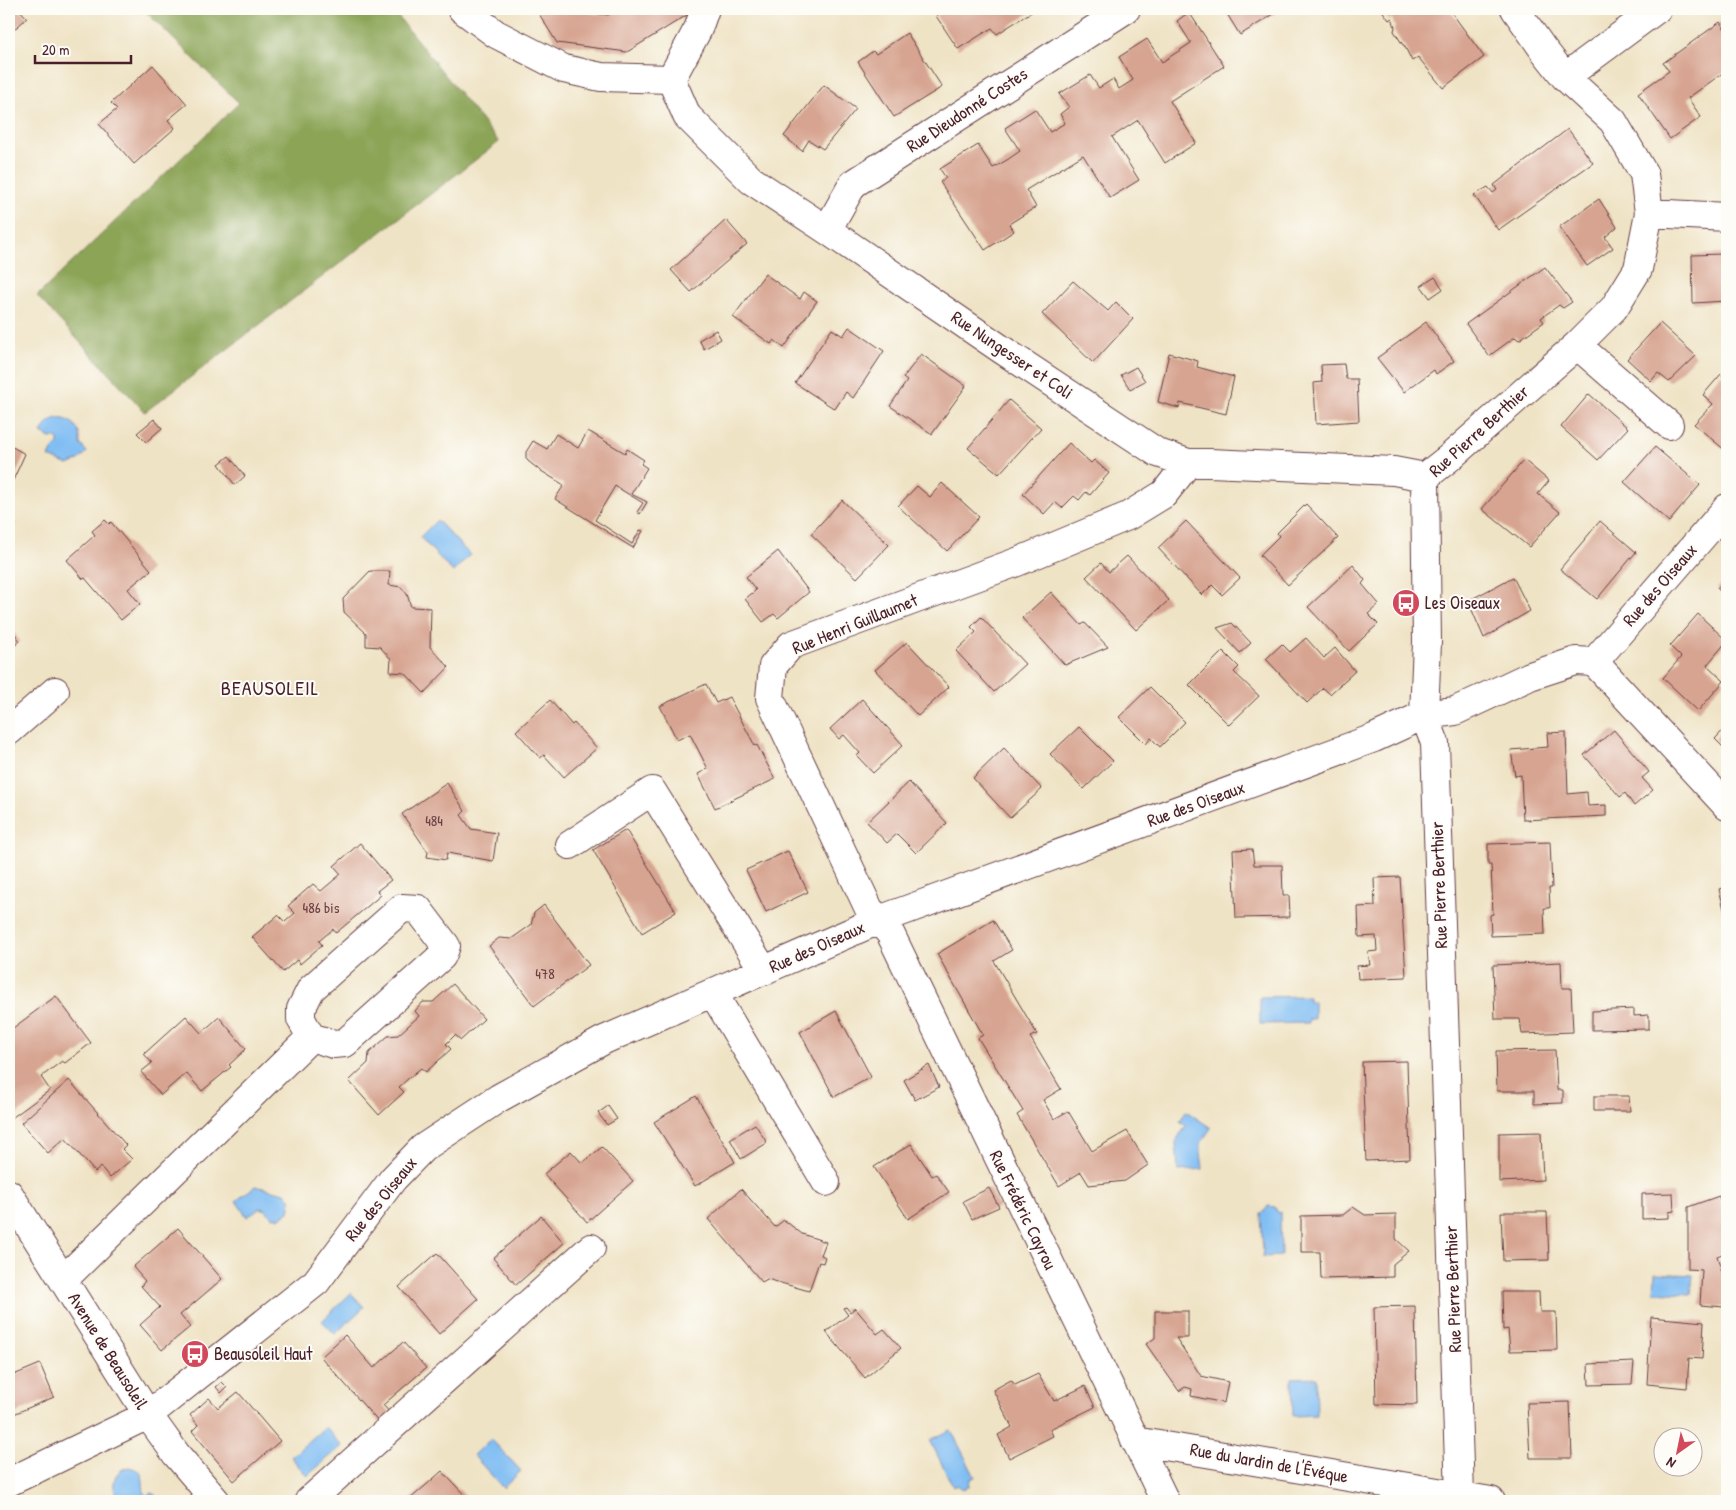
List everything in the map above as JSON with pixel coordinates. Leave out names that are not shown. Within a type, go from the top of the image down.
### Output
[{"type":"street","points":[[462,9],[496,34],[564,69],[601,77],[671,79],[698,29],[705,9]]},
{"type":"street","name":"Rue Dieudonné Costes","points":[[827,230],[853,184],[1126,9]]},
{"type":"street","points":[[1565,77],[1657,9]]},
{"type":"street","name":"Rue Pierre Berthier","points":[[1460,1495],[1435,743],[1424,715],[1427,642],[1425,477],[1577,345],[1614,308],[1638,269],[1649,213],[1644,174],[1613,121],[1565,77],[1520,11]]},
{"type":"street","name":"Rue Nungesser et Coli","points":[[671,79],[687,116],[751,180],[1158,454],[1188,463],[1394,471],[1425,477]]},
{"type":"street","points":[[1649,213],[1727,216]]},
{"type":"street","points":[[1577,345],[1669,425]]},
{"type":"street","name":"Rue Henri Guillaumet","points":[[879,920],[869,909],[770,698],[773,666],[791,645],[1017,562],[1128,516],[1164,494],[1188,463]]},
{"type":"street","name":"Rue des Oiseaux","points":[[9,1482],[148,1415],[316,1282],[393,1179],[423,1148],[499,1098],[604,1040],[879,920],[1374,738],[1424,715],[1455,711],[1530,676],[1576,661],[1594,662],[1727,508]]},
{"type":"street","points":[[1594,662],[1727,806]]},
{"type":"street","points":[[9,731],[55,691]]},
{"type":"street","points":[[570,845],[652,791],[764,970]]},
{"type":"street","points":[[402,908],[418,909],[446,946],[442,956],[345,1043],[333,1044],[311,1037],[301,1019],[301,1009],[311,989],[402,908]]},
{"type":"street","name":"Rue Frédéric Cayrou","points":[[879,920],[890,933],[1165,1501]]},
{"type":"street","points":[[714,992],[826,1182]]},
{"type":"street","points":[[63,1280],[311,1037]]},
{"type":"street","name":"Avenue de Beausoleil","points":[[9,1194],[148,1415],[176,1454],[216,1501]]},
{"type":"street","points":[[309,1501],[591,1248]]},
{"type":"street","name":"Rue du Jardin de l'Êvéque","points":[[1135,1441],[1491,1501]]},
{"type":"green space","points":[[143,9],[392,9],[499,142],[145,412],[37,296],[239,103]]},
{"type":"water","points":[[56,418],[62,418],[74,425],[79,433],[80,444],[87,452],[79,460],[68,465],[49,457],[58,444],[58,440],[55,437],[50,438],[41,433],[47,423]]},
{"type":"water","points":[[437,520],[470,555],[453,572],[420,537]]},
{"type":"water","points":[[1309,996],[1309,1001],[1314,1001],[1314,1019],[1309,1019],[1309,1023],[1260,1024],[1260,997]]},
{"type":"water","points":[[1186,1111],[1211,1128],[1200,1144],[1203,1169],[1178,1171],[1176,1141],[1186,1126],[1180,1121]]},
{"type":"water","points":[[255,1186],[285,1193],[291,1200],[289,1212],[280,1218],[272,1217],[266,1210],[260,1208],[247,1217],[236,1201]]},
{"type":"water","points":[[1268,1206],[1275,1207],[1278,1213],[1280,1212],[1281,1256],[1263,1257],[1261,1213]]},
{"type":"water","points":[[1655,1273],[1693,1275],[1691,1294],[1654,1292]]},
{"type":"water","points":[[351,1293],[364,1307],[335,1334],[322,1321]]},
{"type":"water","points":[[1316,1377],[1317,1415],[1293,1416],[1292,1378]]},
{"type":"water","points":[[325,1427],[342,1446],[307,1476],[291,1457]]},
{"type":"water","points":[[951,1430],[975,1477],[970,1479],[969,1487],[963,1489],[957,1485],[953,1487],[930,1440]]},
{"type":"water","points":[[491,1439],[521,1471],[503,1488],[473,1455]]},
{"type":"water","points":[[129,1467],[140,1472],[142,1475],[146,1496],[151,1493],[155,1494],[158,1501],[119,1501],[116,1496],[114,1481],[119,1472]]},
{"type":"building","points":[[9,9],[19,9],[27,18],[9,34]]},
{"type":"building","points":[[536,9],[588,9],[591,13],[608,15],[618,9],[692,9],[692,12],[627,52],[557,43]]},
{"type":"building","points":[[946,9],[1036,9],[997,34],[992,28],[958,49],[936,16]]},
{"type":"building","points":[[1224,9],[1282,9],[1240,35]]},
{"type":"building","points":[[1381,9],[1449,9],[1484,57],[1443,88],[1418,57],[1412,61],[1394,31],[1395,27],[1392,18],[1389,20]]},
{"type":"building","points":[[1189,12],[1224,66],[1170,101],[1196,143],[1165,163],[1138,120],[1112,137],[1139,180],[1110,198],[1083,155],[1026,190],[1036,207],[1009,224],[1014,231],[985,250],[940,182],[946,178],[940,169],[978,145],[993,168],[1007,160],[1020,151],[1005,128],[1035,109],[1050,132],[1065,123],[1060,114],[1069,107],[1059,94],[1090,75],[1099,88],[1113,79],[1119,89],[1133,80],[1119,57],[1147,39],[1162,62],[1191,43],[1177,21]]},
{"type":"building","points":[[1720,22],[1727,32],[1727,70],[1688,98],[1701,117],[1670,139],[1638,93],[1669,71],[1663,63]]},
{"type":"building","points":[[907,33],[942,87],[894,117],[858,62],[873,51],[876,54]]},
{"type":"building","points":[[153,65],[187,104],[168,120],[175,128],[134,164],[99,124],[117,109],[111,103]]},
{"type":"building","points":[[824,85],[856,109],[823,149],[809,140],[802,151],[784,136]]},
{"type":"building","points":[[1568,129],[1593,163],[1498,230],[1474,195],[1488,187],[1493,193],[1497,190],[1494,185]]},
{"type":"building","points":[[1599,199],[1617,227],[1605,237],[1613,248],[1587,266],[1559,227]]},
{"type":"building","points":[[726,220],[747,244],[691,292],[671,270]]},
{"type":"building","points":[[1722,254],[1722,259],[1727,259],[1727,301],[1693,303],[1692,255]]},
{"type":"building","points":[[1545,267],[1572,302],[1563,308],[1559,305],[1541,318],[1544,322],[1519,340],[1515,337],[1489,356],[1466,324]]},
{"type":"building","points":[[765,274],[800,299],[804,292],[817,301],[784,348],[774,340],[771,344],[733,317]]},
{"type":"building","points":[[1435,277],[1443,289],[1430,298],[1421,286]]},
{"type":"building","points":[[1073,281],[1108,311],[1116,302],[1133,319],[1093,363],[1042,314]]},
{"type":"building","points":[[1426,322],[1454,361],[1436,374],[1434,370],[1404,392],[1377,358]]},
{"type":"building","points":[[1660,323],[1696,356],[1669,382],[1658,373],[1651,381],[1627,359]]},
{"type":"building","points":[[849,327],[884,351],[853,398],[846,392],[835,409],[795,383],[832,329],[843,336]]},
{"type":"building","points":[[716,330],[721,339],[704,349],[699,340]]},
{"type":"building","points":[[1169,353],[1198,361],[1197,367],[1234,377],[1226,414],[1180,403],[1179,408],[1158,402]]},
{"type":"building","points":[[921,354],[966,386],[932,434],[890,406],[907,381],[903,378]]},
{"type":"building","points":[[1344,364],[1346,379],[1357,379],[1359,421],[1316,424],[1314,383],[1322,382],[1321,365]]},
{"type":"building","points":[[1136,367],[1145,381],[1130,389],[1121,375]]},
{"type":"building","points":[[1721,374],[1727,380],[1727,452],[1694,424],[1713,404],[1703,395]]},
{"type":"building","points":[[1589,394],[1628,428],[1598,460],[1561,427]]},
{"type":"building","points":[[1009,400],[1041,428],[999,474],[968,448]]},
{"type":"building","points":[[154,419],[162,428],[146,442],[137,433]]},
{"type":"building","points":[[588,431],[625,453],[627,449],[644,460],[641,464],[647,468],[631,494],[647,502],[640,514],[637,512],[643,503],[615,486],[595,520],[632,544],[640,530],[643,531],[633,548],[555,499],[564,485],[538,469],[526,458],[526,452],[533,441],[547,449],[556,434],[578,448]]},
{"type":"building","points":[[1069,443],[1091,463],[1094,460],[1109,473],[1090,495],[1086,492],[1079,500],[1074,496],[1062,508],[1055,502],[1044,514],[1023,494]]},
{"type":"building","points":[[9,445],[25,454],[9,489]]},
{"type":"building","points":[[1655,447],[1700,485],[1669,522],[1624,482]]},
{"type":"building","points":[[229,456],[245,476],[235,485],[219,464]]},
{"type":"building","points":[[1524,460],[1549,481],[1538,494],[1560,512],[1529,547],[1482,509]]},
{"type":"building","points":[[942,483],[979,517],[947,551],[898,506],[917,486],[930,497]]},
{"type":"building","points":[[842,500],[889,545],[857,578],[811,534]]},
{"type":"building","points":[[1306,504],[1338,538],[1288,585],[1260,555],[1279,536],[1277,533]]},
{"type":"building","points":[[9,516],[16,525],[9,531]]},
{"type":"building","points":[[105,520],[109,524],[111,522],[151,570],[128,589],[140,604],[121,620],[67,560],[95,535],[92,531]]},
{"type":"building","points":[[1186,521],[1240,578],[1222,595],[1212,585],[1202,595],[1158,548]]},
{"type":"building","points":[[1600,521],[1636,552],[1597,599],[1560,569]]},
{"type":"building","points":[[778,551],[809,592],[778,618],[774,614],[763,622],[745,599],[756,590],[746,577]]},
{"type":"building","points":[[1127,556],[1169,600],[1136,630],[1086,577],[1101,563],[1109,572]]},
{"type":"building","points":[[1353,565],[1365,580],[1362,584],[1379,604],[1368,614],[1378,624],[1349,651],[1308,607]]},
{"type":"building","points":[[370,571],[390,571],[389,585],[401,587],[407,594],[411,607],[431,608],[430,647],[449,667],[424,693],[405,673],[390,672],[391,659],[380,647],[366,646],[366,633],[344,612],[343,599]]},
{"type":"building","points":[[1513,577],[1530,611],[1484,638],[1468,601]]},
{"type":"building","points":[[1727,577],[1727,598],[1717,588]]},
{"type":"building","points":[[1051,592],[1081,625],[1085,623],[1108,647],[1065,665],[1022,618]]},
{"type":"building","points":[[1698,614],[1727,641],[1707,665],[1724,681],[1698,711],[1663,678],[1681,657],[1670,646]]},
{"type":"building","points":[[981,617],[1025,664],[994,692],[956,651],[976,632],[971,627]]},
{"type":"building","points":[[1232,623],[1251,643],[1240,653],[1217,628]]},
{"type":"building","points":[[9,626],[20,641],[9,650]]},
{"type":"building","points":[[1306,638],[1324,658],[1335,648],[1355,671],[1330,694],[1323,688],[1307,703],[1266,659],[1282,644],[1290,652]]},
{"type":"building","points":[[907,642],[949,687],[918,716],[875,670]]},
{"type":"building","points":[[1223,651],[1239,667],[1234,672],[1259,696],[1229,725],[1189,685]]},
{"type":"building","points":[[706,684],[716,703],[729,697],[775,779],[715,808],[698,774],[708,769],[690,734],[677,740],[660,706]]},
{"type":"building","points":[[1150,687],[1185,722],[1160,747],[1151,738],[1146,744],[1119,717]]},
{"type":"building","points":[[862,699],[903,745],[873,773],[857,756],[860,753],[844,735],[839,739],[830,729]]},
{"type":"building","points":[[550,700],[572,725],[574,723],[597,748],[564,777],[544,755],[540,758],[516,731]]},
{"type":"building","points":[[1727,726],[1727,751],[1715,739]]},
{"type":"building","points":[[1079,727],[1113,761],[1084,789],[1050,754]]},
{"type":"building","points":[[1614,730],[1649,772],[1642,778],[1653,790],[1634,806],[1625,793],[1620,797],[1584,755]]},
{"type":"building","points":[[1566,732],[1568,794],[1587,792],[1588,806],[1606,805],[1606,816],[1523,820],[1521,775],[1515,776],[1511,750],[1548,747],[1547,733]]},
{"type":"building","points":[[1004,748],[1042,789],[1010,818],[973,778]]},
{"type":"building","points":[[909,782],[947,823],[916,853],[897,834],[887,843],[867,822]]},
{"type":"building","points":[[447,783],[465,811],[461,815],[471,829],[497,833],[493,861],[447,853],[446,860],[427,857],[428,852],[402,814]]},
{"type":"building","points":[[626,830],[676,912],[642,933],[593,850]]},
{"type":"building","points":[[1550,842],[1552,888],[1549,888],[1550,908],[1544,908],[1545,934],[1491,936],[1490,915],[1493,914],[1488,844]]},
{"type":"building","points":[[360,843],[391,880],[377,891],[381,895],[336,933],[333,929],[319,941],[322,945],[300,964],[297,960],[283,972],[252,937],[278,915],[285,922],[295,913],[288,906],[313,884],[321,891],[341,874],[334,866]]},
{"type":"building","points":[[1252,849],[1254,865],[1282,865],[1283,895],[1289,895],[1290,917],[1236,918],[1233,850]]},
{"type":"building","points":[[788,851],[808,892],[766,912],[746,870]]},
{"type":"building","points":[[1400,877],[1406,977],[1358,979],[1357,966],[1370,965],[1368,952],[1377,951],[1376,936],[1359,937],[1358,907],[1375,906],[1374,878]]},
{"type":"building","points":[[1727,887],[1727,921],[1719,889]]},
{"type":"building","points":[[544,905],[589,965],[534,1006],[489,946],[499,938],[511,939],[531,925],[534,913]]},
{"type":"building","points":[[993,920],[1012,950],[994,961],[1037,1034],[1030,1037],[1061,1089],[1043,1100],[1054,1119],[1068,1111],[1092,1151],[1127,1131],[1148,1165],[1125,1181],[1089,1185],[1081,1172],[1059,1186],[1017,1115],[1023,1111],[978,1038],[983,1035],[937,954]]},
{"type":"building","points":[[1561,962],[1562,988],[1571,988],[1573,1032],[1522,1034],[1520,1019],[1495,1019],[1493,965]]},
{"type":"building","points":[[453,984],[484,1019],[461,1040],[455,1035],[446,1044],[451,1049],[426,1072],[421,1068],[399,1087],[404,1092],[379,1115],[349,1081],[368,1063],[369,1053],[388,1036],[398,1035],[419,1016],[415,1011],[423,1002],[433,1002]]},
{"type":"building","points":[[56,996],[91,1043],[65,1063],[62,1061],[41,1077],[50,1090],[9,1120],[9,1031]]},
{"type":"building","points":[[1634,1009],[1634,1016],[1649,1015],[1649,1029],[1592,1030],[1592,1011]]},
{"type":"building","points":[[836,1011],[871,1077],[834,1097],[800,1032]]},
{"type":"building","points":[[186,1016],[201,1033],[219,1017],[246,1049],[229,1065],[231,1067],[202,1091],[186,1073],[161,1095],[141,1072],[152,1063],[144,1054]]},
{"type":"building","points":[[1555,1050],[1557,1090],[1563,1090],[1563,1103],[1534,1104],[1534,1091],[1497,1091],[1496,1051]]},
{"type":"building","points":[[1407,1061],[1410,1159],[1366,1161],[1362,1062]]},
{"type":"building","points":[[929,1065],[939,1087],[915,1100],[904,1080]]},
{"type":"building","points":[[69,1080],[126,1145],[122,1149],[132,1159],[110,1178],[101,1167],[95,1172],[65,1138],[48,1153],[21,1123]]},
{"type":"building","points":[[696,1096],[735,1162],[695,1186],[654,1122]]},
{"type":"building","points":[[1594,1096],[1629,1096],[1630,1111],[1594,1111]]},
{"type":"building","points":[[608,1106],[617,1119],[607,1125],[598,1113]]},
{"type":"building","points":[[755,1124],[767,1143],[741,1159],[730,1139]]},
{"type":"building","points":[[1541,1132],[1543,1180],[1499,1182],[1499,1133]]},
{"type":"building","points":[[911,1144],[932,1176],[936,1174],[949,1192],[908,1219],[874,1167]]},
{"type":"building","points":[[602,1147],[633,1181],[587,1222],[544,1174],[571,1151],[582,1163]]},
{"type":"building","points":[[989,1188],[999,1207],[972,1219],[963,1201]]},
{"type":"building","points":[[741,1189],[775,1227],[784,1220],[802,1234],[826,1242],[821,1255],[825,1257],[823,1263],[819,1262],[809,1291],[767,1279],[762,1282],[708,1219]]},
{"type":"building","points":[[1673,1193],[1674,1211],[1669,1212],[1669,1218],[1642,1219],[1642,1194]]},
{"type":"building","points":[[1719,1196],[1727,1221],[1727,1252],[1717,1256],[1722,1272],[1726,1272],[1724,1307],[1700,1305],[1702,1270],[1688,1269],[1688,1207]]},
{"type":"building","points":[[1353,1207],[1365,1215],[1396,1214],[1396,1239],[1409,1251],[1393,1264],[1393,1277],[1321,1279],[1320,1252],[1301,1252],[1301,1216],[1343,1215]]},
{"type":"building","points":[[1501,1212],[1547,1212],[1549,1260],[1503,1261]]},
{"type":"building","points":[[541,1216],[564,1243],[516,1285],[493,1258]]},
{"type":"building","points":[[178,1228],[222,1279],[180,1315],[190,1327],[162,1350],[140,1325],[160,1307],[141,1286],[145,1281],[133,1267]]},
{"type":"building","points":[[437,1253],[478,1299],[439,1334],[399,1287]]},
{"type":"building","points":[[1502,1292],[1539,1292],[1540,1312],[1556,1312],[1557,1350],[1510,1351],[1508,1329],[1503,1330]]},
{"type":"building","points":[[1415,1306],[1417,1405],[1376,1404],[1374,1307]]},
{"type":"building","points":[[846,1307],[850,1312],[855,1308],[877,1334],[884,1329],[901,1348],[865,1378],[826,1332],[848,1315],[843,1308]]},
{"type":"building","points":[[1155,1311],[1188,1311],[1188,1338],[1176,1338],[1201,1376],[1228,1382],[1224,1403],[1191,1396],[1192,1389],[1185,1387],[1179,1391],[1146,1344],[1155,1338]]},
{"type":"building","points":[[1651,1317],[1704,1322],[1702,1359],[1689,1358],[1687,1388],[1647,1384]]},
{"type":"building","points":[[345,1335],[374,1368],[403,1342],[426,1368],[383,1405],[393,1416],[382,1426],[321,1357]]},
{"type":"building","points":[[1634,1362],[1632,1384],[1589,1385],[1588,1364]]},
{"type":"building","points":[[40,1364],[54,1397],[9,1416],[9,1377]]},
{"type":"building","points":[[1038,1374],[1054,1401],[1085,1386],[1095,1407],[1050,1429],[1053,1436],[1009,1458],[998,1435],[1012,1427],[993,1390],[1011,1380],[1015,1385]]},
{"type":"building","points":[[222,1382],[227,1387],[221,1393],[216,1387]]},
{"type":"building","points":[[238,1392],[280,1441],[234,1481],[192,1431],[198,1425],[190,1415],[209,1398],[218,1408]]},
{"type":"building","points":[[1570,1402],[1572,1458],[1530,1458],[1527,1403]]},
{"type":"building","points":[[442,1471],[470,1501],[408,1501]]},
{"type":"place","name":"Les Oiseaux","points":[[1406,603]]},
{"type":"place","name":"Beausoleil Haut","points":[[195,1354]]},
{"type":"district","name":"BEAUSOLEIL","points":[[270,688]]}]
